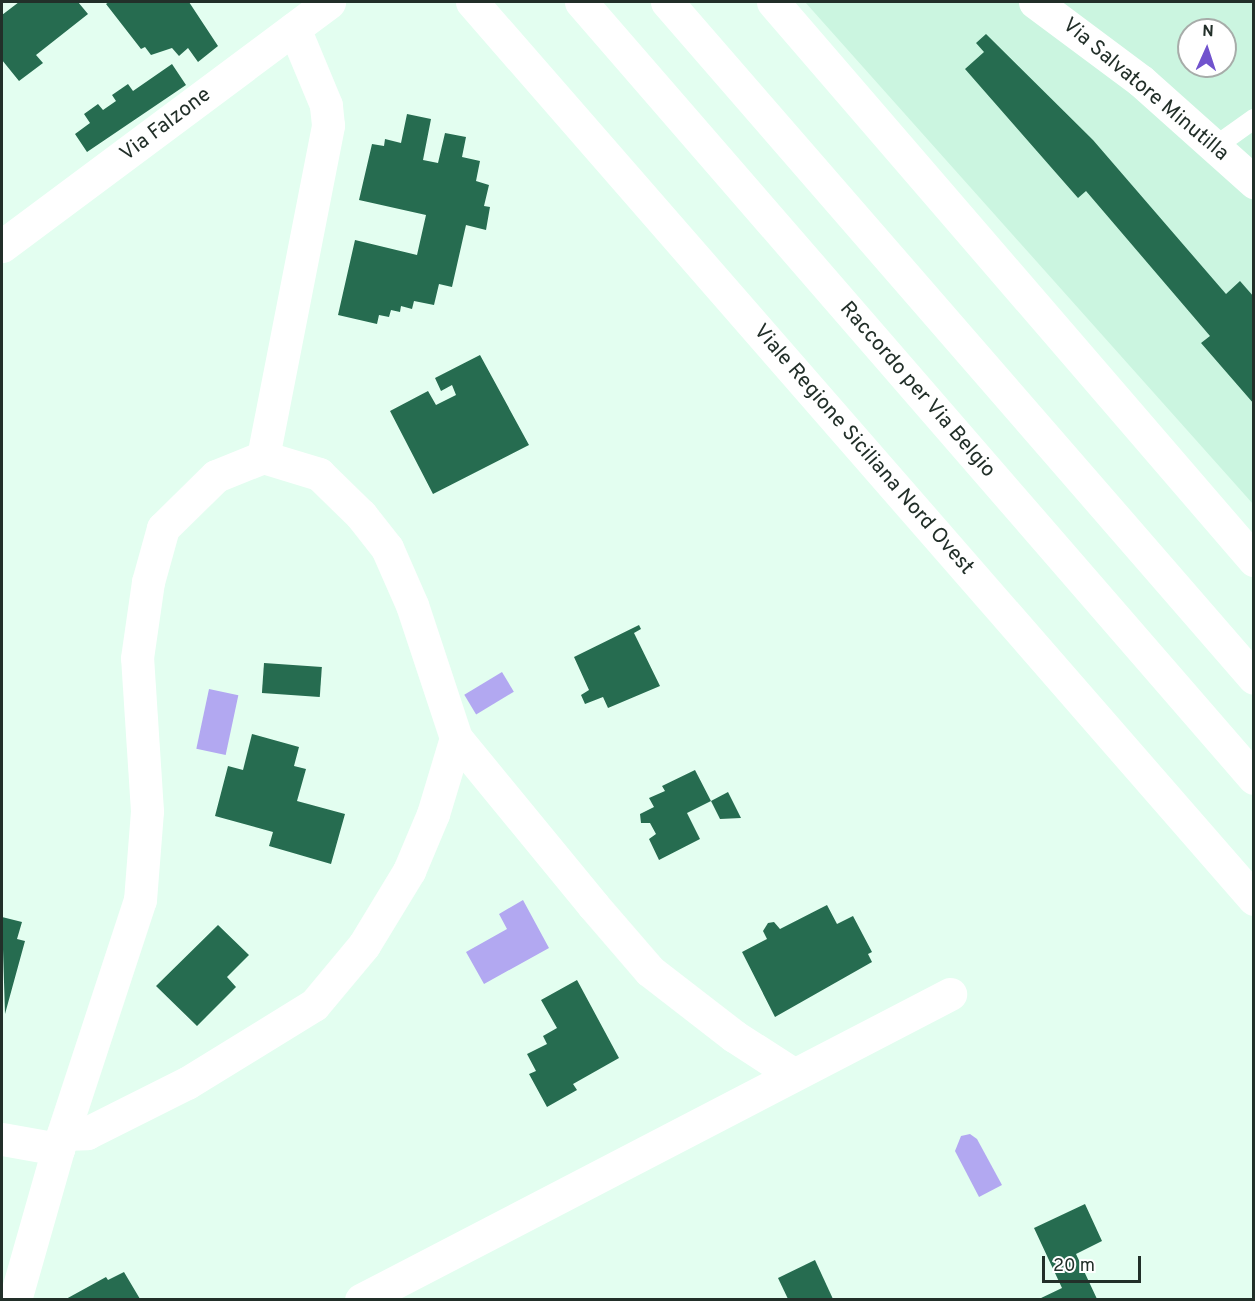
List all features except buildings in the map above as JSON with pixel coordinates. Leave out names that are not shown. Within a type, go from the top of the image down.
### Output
[{"type":"main road","name":"Via Falzone","points":[[2,246],[328,2]]},
{"type":"main road","name":"Viale Regione Siciliana Nord Ovest","points":[[472,2],[1254,899]]},
{"type":"main road","name":"Raccordo per Via Belgio","points":[[581,2],[1254,778]]},
{"type":"main road","points":[[667,2],[1254,678]]},
{"type":"main road","points":[[773,2],[1254,560]]},
{"type":"main road","name":"Via Salvatore Minutilla","points":[[1035,2],[1140,81],[1254,182]]},
{"type":"main road","points":[[263,457],[328,125],[326,105],[294,28]]},
{"type":"main road","points":[[15,1299],[60,1142],[140,900],[147,811],[137,658],[147,582],[163,528],[216,476],[263,457],[319,474],[361,515],[387,548],[412,605],[456,738],[520,820],[650,971],[734,1036],[793,1074]]},
{"type":"main road","points":[[2,1138],[60,1142],[87,1133],[187,1083],[314,1005],[364,945],[409,871],[433,814],[456,738]]},
{"type":"main road","points":[[361,1299],[950,994]]},
{"type":"lane","points":[[1216,146],[1254,119]]},
{"type":"shaded area","points":[[805,2],[1253,2],[1253,504]]},
{"type":"shaded area","points":[[502,672],[514,692],[476,714],[464,695]]},
{"type":"shaded area","points":[[209,689],[238,695],[226,755],[196,749]]},
{"type":"shaded area","points":[[523,900],[549,948],[484,984],[466,952],[507,929],[499,914]]},
{"type":"shaded area","points":[[970,1134],[977,1139],[1002,1185],[979,1197],[955,1151],[961,1136]]}]
